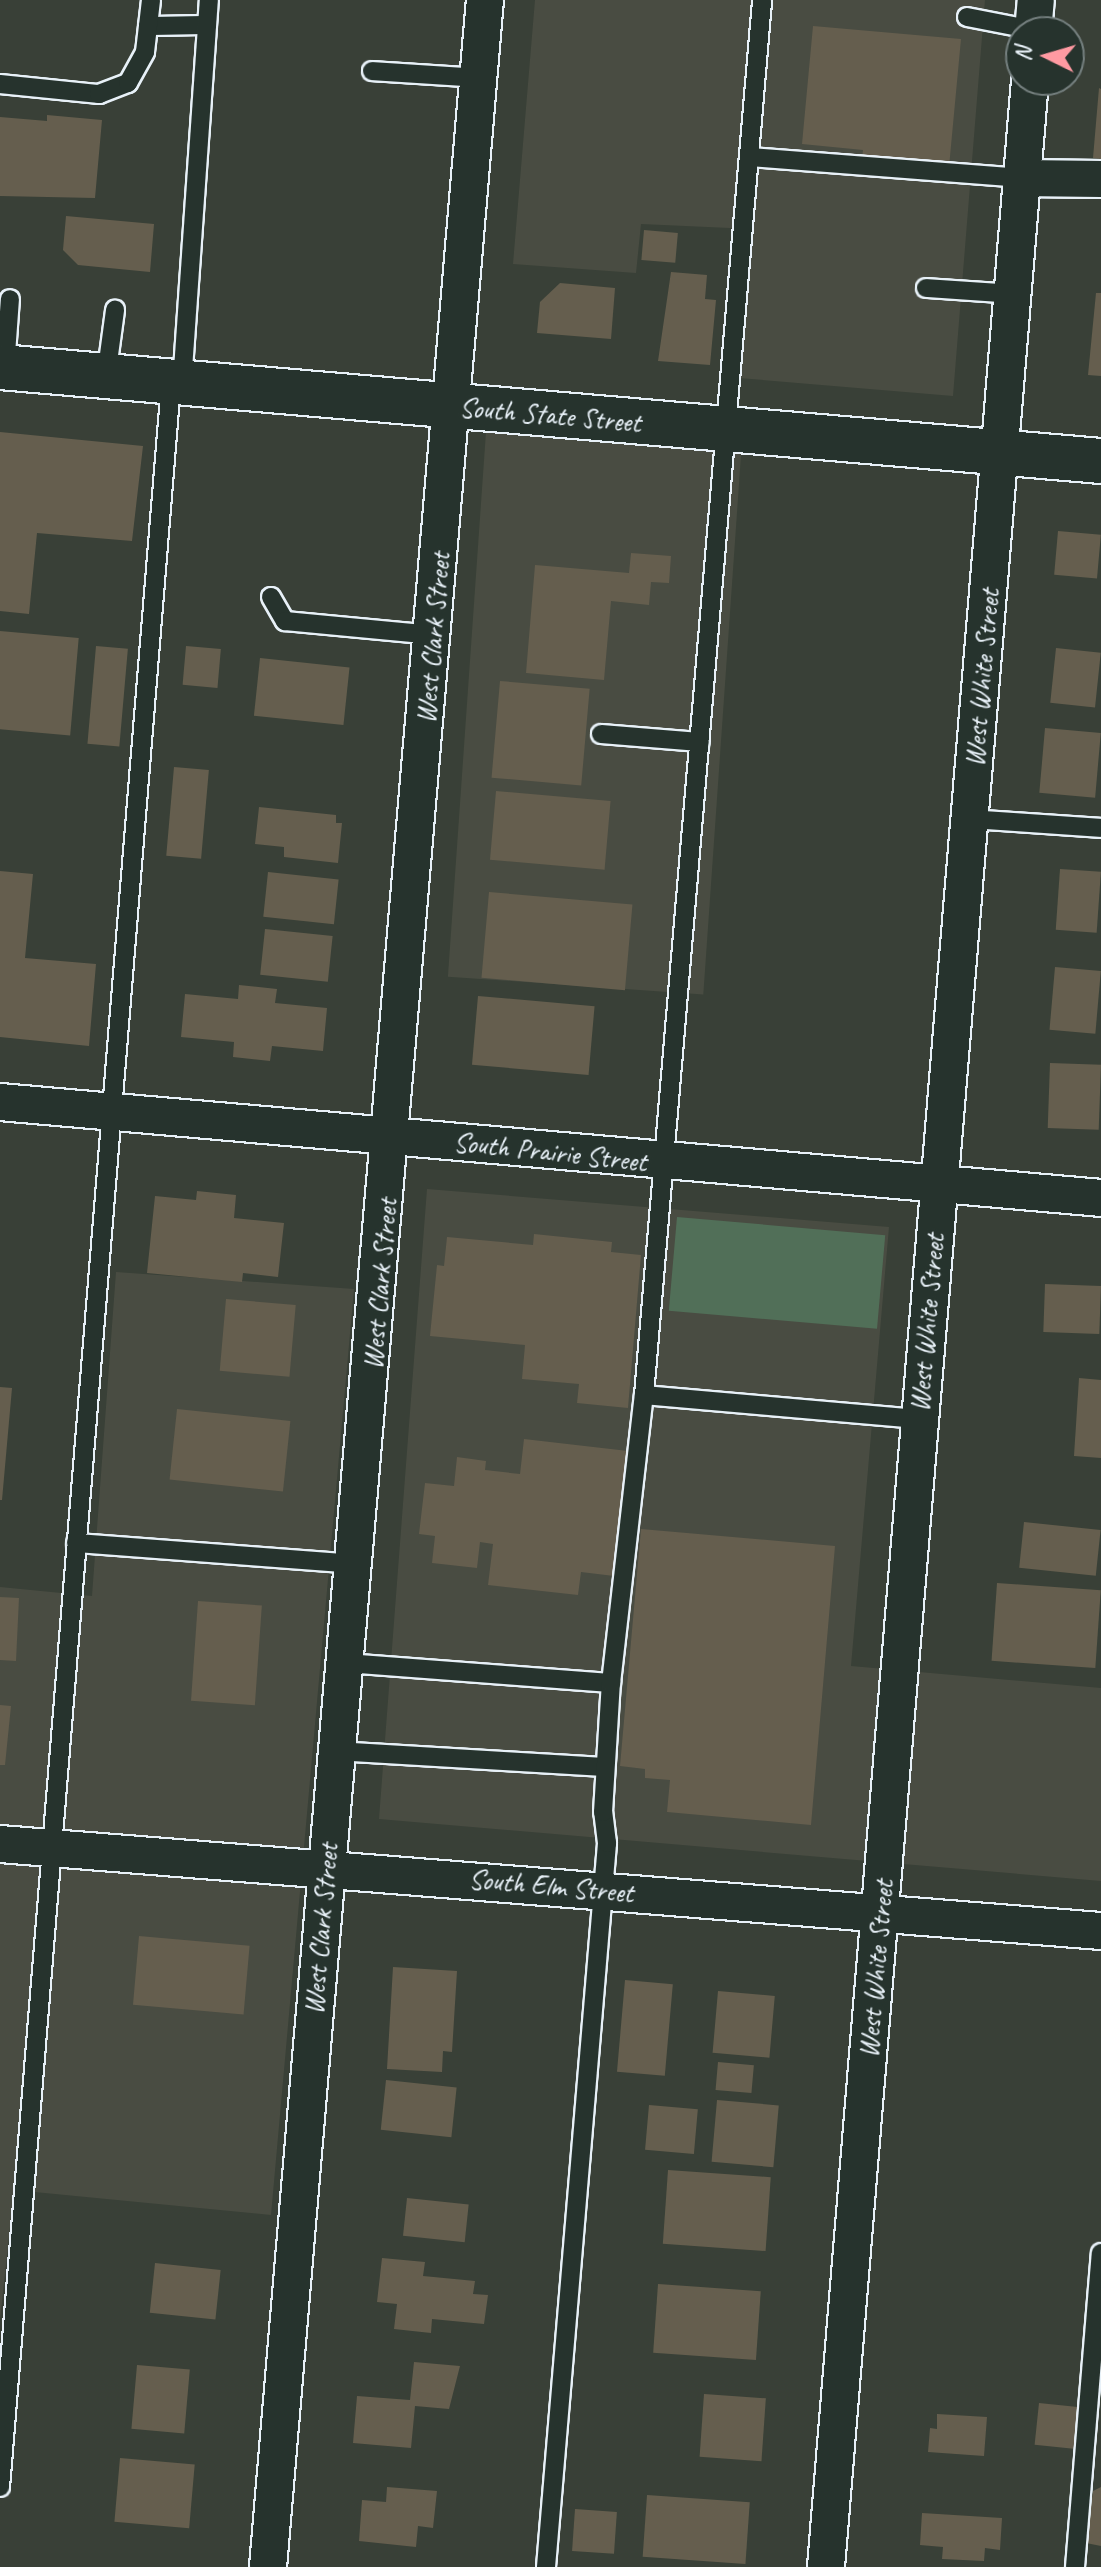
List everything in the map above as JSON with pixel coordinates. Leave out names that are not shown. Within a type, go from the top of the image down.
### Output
[{"type":"main road","name":"South State Street","points":[[2,368],[1101,461]]},
{"type":"street","name":"West Clark Street","points":[[268,2567],[336,1751],[393,1136],[485,0]]},
{"type":"street","name":"West White Street","points":[[826,2567],[1029,96]]},
{"type":"street","points":[[1022,178],[1101,179]]},
{"type":"street","name":"South Prairie Street","points":[[0,1102],[393,1136],[664,1164],[1101,1198]]},
{"type":"street","name":"South Elm Street","points":[[0,1844],[1101,1931]]},
{"type":"lane","points":[[0,84],[99,94],[128,83],[145,52],[151,0]]},
{"type":"lane","points":[[0,2487],[10,2269],[55,1848],[76,1543],[112,1110],[209,0]]},
{"type":"lane","points":[[546,2567],[607,1843],[604,1767],[611,1683],[644,1395],[762,0]]},
{"type":"lane","points":[[967,17],[1005,19]]},
{"type":"lane","points":[[148,26],[207,25]]},
{"type":"lane","points":[[372,71],[479,78]]},
{"type":"lane","points":[[750,157],[1022,178]]},
{"type":"lane","points":[[926,288],[1013,294]]},
{"type":"lane","points":[[2,368],[10,299]]},
{"type":"lane","points":[[106,377],[115,310]]},
{"type":"lane","points":[[271,597],[285,621],[433,635]]},
{"type":"lane","points":[[601,734],[700,742]]},
{"type":"lane","points":[[970,819],[1101,828]]},
{"type":"lane","points":[[644,1395],[920,1419]]},
{"type":"lane","points":[[76,1543],[353,1564]]},
{"type":"lane","points":[[345,1663],[611,1683]]},
{"type":"lane","points":[[336,1751],[604,1767]]},
{"type":"lane","points":[[1075,2567],[1101,2253]]},
{"type":"shaded area","points":[[535,0],[985,0],[953,396],[739,378],[752,229],[641,224],[636,273],[513,264]]},
{"type":"shaded area","points":[[486,432],[741,450],[703,995],[448,977]]},
{"type":"shaded area","points":[[427,1189],[889,1227],[851,1666],[1101,1688],[1101,1881],[379,1819]]},
{"type":"shaded area","points":[[116,1272],[354,1289],[271,2215],[14,2190],[0,2320],[0,1587],[92,1596]]},
{"type":"green space","points":[[677,1217],[885,1235],[877,1329],[669,1311]]},
{"type":"building","points":[[813,26],[961,39],[949,167],[862,159],[863,150],[802,144]]},
{"type":"building","points":[[1101,89],[1101,159],[1093,158]]},
{"type":"building","points":[[47,115],[102,120],[95,198],[0,196],[0,117],[47,121]]},
{"type":"building","points":[[66,216],[154,224],[150,272],[78,265],[63,250]]},
{"type":"building","points":[[644,230],[678,233],[675,263],[641,260]]},
{"type":"building","points":[[671,272],[707,275],[705,299],[716,300],[710,365],[658,361]]},
{"type":"building","points":[[560,283],[615,288],[611,339],[537,333],[540,302]]},
{"type":"building","points":[[1096,293],[1101,293],[1101,376],[1088,375]]},
{"type":"building","points":[[0,432],[143,446],[132,541],[37,533],[29,614],[0,611]]},
{"type":"building","points":[[1058,531],[1101,535],[1097,579],[1054,575]]},
{"type":"building","points":[[631,553],[671,556],[669,583],[651,582],[649,605],[611,601],[604,680],[526,673],[535,565],[629,573]]},
{"type":"building","points":[[0,631],[79,638],[70,736],[0,729]]},
{"type":"building","points":[[96,646],[128,649],[119,746],[87,744]]},
{"type":"building","points":[[186,646],[221,649],[217,688],[183,685]]},
{"type":"building","points":[[1056,648],[1101,653],[1095,707],[1050,703]]},
{"type":"building","points":[[260,658],[350,667],[343,725],[254,716]]},
{"type":"building","points":[[500,681],[590,689],[581,785],[492,778]]},
{"type":"building","points":[[1045,728],[1101,733],[1095,798],[1039,793]]},
{"type":"building","points":[[174,767],[209,770],[201,859],[166,856]]},
{"type":"building","points":[[496,791],[611,801],[605,870],[490,860]]},
{"type":"building","points":[[259,807],[336,815],[336,823],[342,823],[338,863],[284,857],[284,847],[255,844]]},
{"type":"building","points":[[1060,869],[1101,872],[1097,933],[1056,930]]},
{"type":"building","points":[[0,871],[33,874],[25,958],[96,964],[89,1046],[0,1037]]},
{"type":"building","points":[[268,872],[339,879],[334,924],[263,917]]},
{"type":"building","points":[[489,892],[632,905],[625,990],[482,978]]},
{"type":"building","points":[[265,929],[333,936],[328,982],[260,975]]},
{"type":"building","points":[[1055,967],[1101,971],[1095,1034],[1050,1030]]},
{"type":"building","points":[[239,985],[277,989],[275,1003],[327,1008],[323,1051],[272,1046],[270,1061],[233,1057],[234,1042],[181,1037],[185,994],[238,999]]},
{"type":"building","points":[[478,996],[595,1006],[589,1075],[472,1065]]},
{"type":"building","points":[[1050,1063],[1101,1065],[1099,1130],[1048,1128]]},
{"type":"building","points":[[197,1191],[236,1195],[234,1218],[284,1223],[278,1277],[243,1273],[242,1282],[147,1273],[155,1196],[196,1200]]},
{"type":"building","points":[[534,1234],[612,1242],[611,1252],[641,1255],[628,1408],[577,1403],[579,1384],[522,1379],[525,1345],[430,1336],[437,1265],[444,1266],[447,1237],[533,1245]]},
{"type":"building","points":[[1045,1284],[1101,1286],[1099,1334],[1043,1332]]},
{"type":"building","points":[[226,1299],[296,1305],[289,1377],[220,1371]]},
{"type":"building","points":[[1079,1378],[1101,1380],[1101,1458],[1074,1456]]},
{"type":"building","points":[[0,1387],[12,1388],[2,1500],[0,1500]]},
{"type":"building","points":[[177,1409],[290,1421],[283,1492],[170,1480]]},
{"type":"building","points":[[524,1439],[628,1451],[614,1576],[581,1572],[578,1595],[488,1585],[493,1544],[480,1542],[477,1568],[432,1563],[435,1536],[419,1534],[425,1483],[454,1486],[457,1457],[486,1461],[485,1470],[520,1474]]},
{"type":"building","points":[[1024,1522],[1101,1530],[1096,1576],[1019,1568]]},
{"type":"building","points":[[641,1529],[835,1546],[811,1825],[667,1812],[670,1780],[645,1778],[645,1769],[620,1766]]},
{"type":"building","points":[[997,1583],[1101,1590],[1095,1668],[992,1661]]},
{"type":"building","points":[[0,1597],[19,1598],[16,1661],[0,1660]]},
{"type":"building","points":[[198,1601],[262,1605],[255,1705],[191,1701]]},
{"type":"building","points":[[0,1705],[11,1706],[5,1765],[0,1765]]},
{"type":"building","points":[[139,1936],[250,1946],[244,2014],[133,2005]]},
{"type":"building","points":[[393,1967],[457,1971],[452,2052],[443,2051],[442,2072],[387,2069]]},
{"type":"building","points":[[625,1980],[673,1984],[665,2076],[617,2072]]},
{"type":"building","points":[[718,1991],[775,1996],[769,2058],[713,2053]]},
{"type":"building","points":[[718,2062],[754,2065],[751,2093],[716,2090]]},
{"type":"building","points":[[386,2080],[457,2087],[451,2137],[381,2130]]},
{"type":"building","points":[[717,2100],[779,2105],[773,2167],[712,2162]]},
{"type":"building","points":[[649,2105],[698,2109],[694,2154],[645,2150]]},
{"type":"building","points":[[668,2170],[771,2177],[766,2251],[663,2244]]},
{"type":"building","points":[[407,2198],[469,2204],[465,2242],[403,2236]]},
{"type":"building","points":[[382,2258],[425,2262],[423,2276],[475,2281],[473,2294],[488,2295],[484,2324],[432,2319],[431,2333],[394,2329],[397,2304],[377,2302]]},
{"type":"building","points":[[155,2263],[221,2270],[215,2320],[150,2313]]},
{"type":"building","points":[[658,2284],[761,2291],[756,2360],[653,2353]]},
{"type":"building","points":[[414,2362],[460,2366],[449,2409],[415,2406],[411,2448],[353,2443],[357,2396],[410,2400]]},
{"type":"building","points":[[137,2365],[190,2370],[184,2433],[131,2429]]},
{"type":"building","points":[[704,2394],[766,2398],[761,2461],[700,2457]]},
{"type":"building","points":[[1039,2403],[1078,2407],[1073,2449],[1035,2445]]},
{"type":"building","points":[[937,2414],[987,2417],[984,2456],[928,2452],[930,2428],[937,2429]]},
{"type":"building","points":[[120,2458],[195,2465],[189,2528],[114,2522]]},
{"type":"building","points":[[387,2487],[437,2491],[433,2528],[418,2526],[416,2547],[359,2541],[362,2500],[386,2502]]},
{"type":"building","points":[[1101,2487],[1101,2546],[1086,2543],[1093,2491]]},
{"type":"building","points":[[647,2495],[750,2502],[745,2564],[643,2557]]},
{"type":"building","points":[[575,2509],[617,2512],[614,2554],[572,2551]]},
{"type":"building","points":[[922,2513],[1002,2518],[1000,2550],[985,2548],[984,2561],[942,2559],[943,2547],[920,2545]]}]
